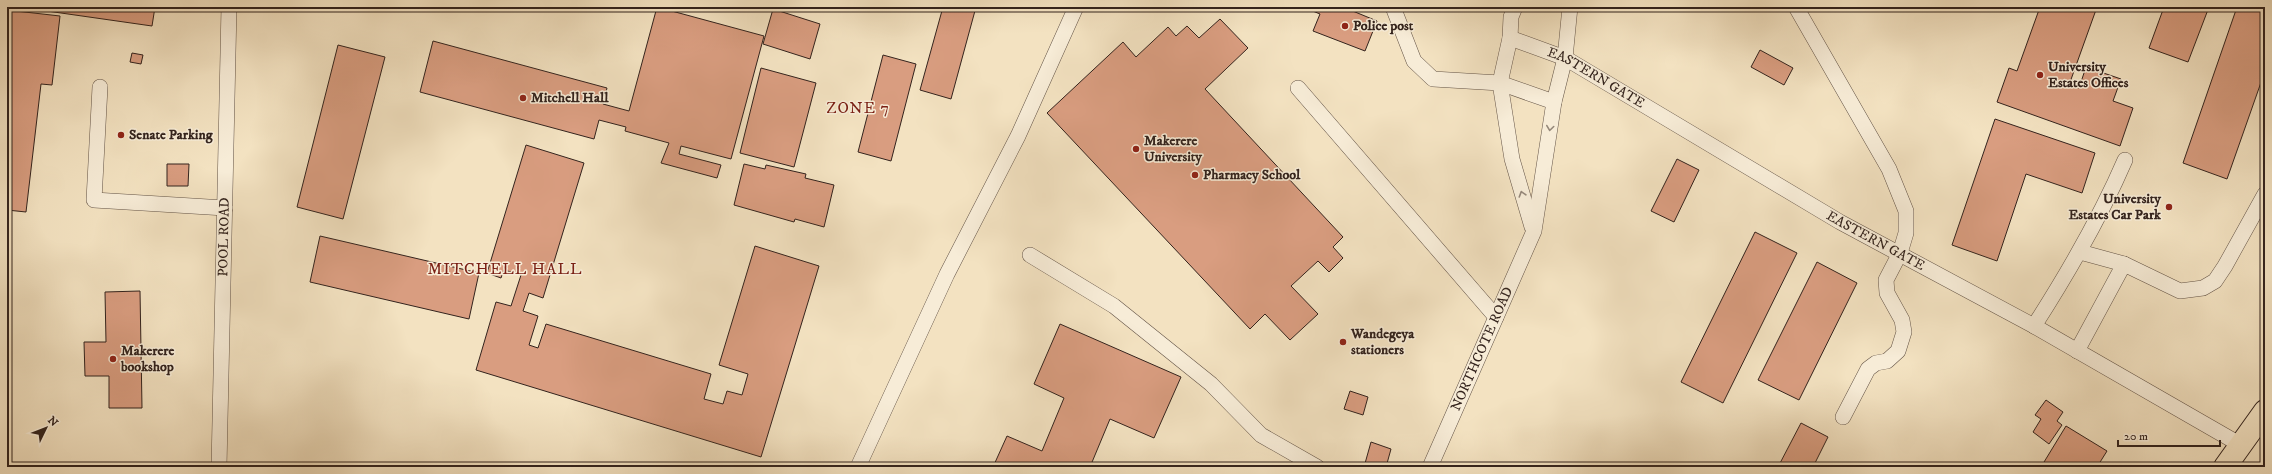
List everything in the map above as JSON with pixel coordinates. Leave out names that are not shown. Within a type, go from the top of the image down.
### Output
[{"type":"main road","points":[[2225,467],[2265,411]]},
{"type":"lane","name":"POOL ROAD","points":[[219,467],[229,7]]},
{"type":"lane","points":[[858,467],[947,274],[1018,136],[1076,7]]},
{"type":"lane","points":[[1393,7],[1414,61],[1433,79],[1500,83],[1554,102]]},
{"type":"lane","points":[[1515,7],[1511,17],[1510,38],[1500,83],[1512,159],[1534,231]]},
{"type":"lane","name":"NORTHCOTE ROAD","points":[[1430,467],[1534,231],[1554,102],[1565,58],[1570,7]]},
{"type":"lane","points":[[1796,7],[1864,124],[1892,176],[1906,211],[1906,233],[1900,253],[1886,280],[1887,293],[1902,320],[1904,332],[1898,351],[1887,361],[1876,363],[1868,369],[1843,417]]},
{"type":"lane","name":"EASTERN GATE","points":[[1510,38],[1565,58],[1840,222],[2034,326],[2241,445]]},
{"type":"lane","points":[[100,87],[94,200],[225,208]]},
{"type":"lane","points":[[1298,88],[1496,317]]},
{"type":"lane","points":[[2034,326],[2080,252],[2112,191],[2125,160]]},
{"type":"lane","points":[[2080,252],[2124,264],[2180,291],[2203,288],[2215,281],[2225,266],[2265,194]]},
{"type":"lane","points":[[1030,255],[1114,306],[1211,384],[1261,435],[1317,467]]},
{"type":"lane","points":[[2077,351],[2124,264]]},
{"type":"building","points":[[47,7],[155,7],[152,26],[47,11]]},
{"type":"building","name":"Mitchell Hall","points":[[657,7],[764,36],[731,159],[681,146],[679,154],[721,165],[717,178],[661,163],[669,143],[625,131],[626,127],[599,120],[594,139],[420,92],[433,41],[607,88],[603,104],[629,111]]},
{"type":"building","points":[[943,7],[976,7],[951,99],[920,90]]},
{"type":"building","name":"Police post","points":[[1303,7],[1343,7],[1377,21],[1365,51],[1313,31],[1320,14]]},
{"type":"building","name":"University Estates Offices","points":[[2040,7],[2097,7],[2069,85],[2079,88],[2086,67],[2121,79],[2113,101],[2133,108],[2120,146],[1997,102],[2009,68],[2017,71]]},
{"type":"building","points":[[2164,7],[2209,7],[2188,62],[2149,48]]},
{"type":"building","points":[[2237,7],[2265,7],[2265,71],[2227,179],[2183,163]]},
{"type":"building","points":[[773,9],[820,24],[810,59],[763,44]]},
{"type":"building","points":[[7,10],[60,16],[52,85],[41,84],[26,212],[7,210]]},
{"type":"building","name":"Pharmacy School","points":[[1220,19],[1248,48],[1205,89],[1343,237],[1333,247],[1343,258],[1329,272],[1318,261],[1291,286],[1318,314],[1290,340],[1265,314],[1250,329],[1047,113],[1123,42],[1136,57],[1168,27],[1176,36],[1187,26],[1199,38]]},
{"type":"building","points":[[338,45],[385,57],[343,219],[297,207]]},
{"type":"building","points":[[1760,50],[1793,68],[1784,85],[1751,67]]},
{"type":"building","points":[[132,53],[143,55],[141,64],[130,62]]},
{"type":"building","points":[[883,55],[916,64],[891,161],[858,152]]},
{"type":"building","points":[[761,68],[816,83],[794,167],[740,153]]},
{"type":"building","points":[[1995,119],[2095,153],[2082,193],[2026,174],[1997,261],[1952,245]]},
{"type":"building","points":[[526,145],[584,163],[543,298],[529,293],[523,311],[538,316],[529,345],[538,348],[546,324],[711,374],[704,399],[723,404],[727,391],[742,395],[748,374],[719,365],[755,246],[819,266],[761,457],[476,370],[496,302],[511,306],[521,275],[504,270],[501,278],[487,273]]},
{"type":"building","points":[[1677,159],[1699,170],[1674,222],[1651,211]]},
{"type":"building","points":[[167,164],[189,164],[188,186],[167,186]]},
{"type":"building","points":[[744,164],[765,169],[766,165],[806,174],[805,178],[834,185],[824,227],[795,219],[794,222],[734,205]]},
{"type":"building","points":[[1755,232],[1797,253],[1723,403],[1681,382]]},
{"type":"building","name":"Mitchell Hall","points":[[320,236],[479,273],[469,319],[310,282]]},
{"type":"building","points":[[1817,262],[1857,283],[1799,400],[1758,380]]},
{"type":"building","name":"Makerere bookshop","points":[[140,291],[142,408],[109,408],[109,376],[85,376],[84,342],[106,342],[105,292]]},
{"type":"building","points":[[1060,324],[1181,377],[1154,438],[1110,419],[1090,467],[993,467],[1007,436],[1042,451],[1064,398],[1034,384]]},
{"type":"building","points":[[1350,391],[1368,397],[1363,415],[1344,409]]},
{"type":"building","points":[[2046,400],[2063,412],[2057,421],[2062,425],[2049,444],[2033,432],[2041,419],[2035,415]]},
{"type":"building","points":[[1801,423],[1828,437],[1813,467],[1778,467]]},
{"type":"building","points":[[2066,426],[2107,451],[2097,467],[2041,467]]},
{"type":"building","points":[[1371,442],[1391,449],[1386,467],[1364,467]]},
{"type":"place","name":"Police post","points":[[1345,26]]},
{"type":"place","name":"University Estates Offices","points":[[2040,75]]},
{"type":"place","name":"Mitchell Hall","points":[[523,98]]},
{"type":"place","name":"Senate Parking","points":[[121,135]]},
{"type":"place","name":"Makerere University","points":[[1136,149]]},
{"type":"place","name":"Pharmacy School","points":[[1195,175]]},
{"type":"place","name":"University Estates Car Park","points":[[2169,207]]},
{"type":"place","name":"Wandegeya stationers","points":[[1343,342]]},
{"type":"place","name":"Makerere bookshop","points":[[113,359]]},
{"type":"district","name":"ZONE 7","points":[[858,108]]},
{"type":"district","name":"MITCHELL HALL","points":[[505,269]]}]
